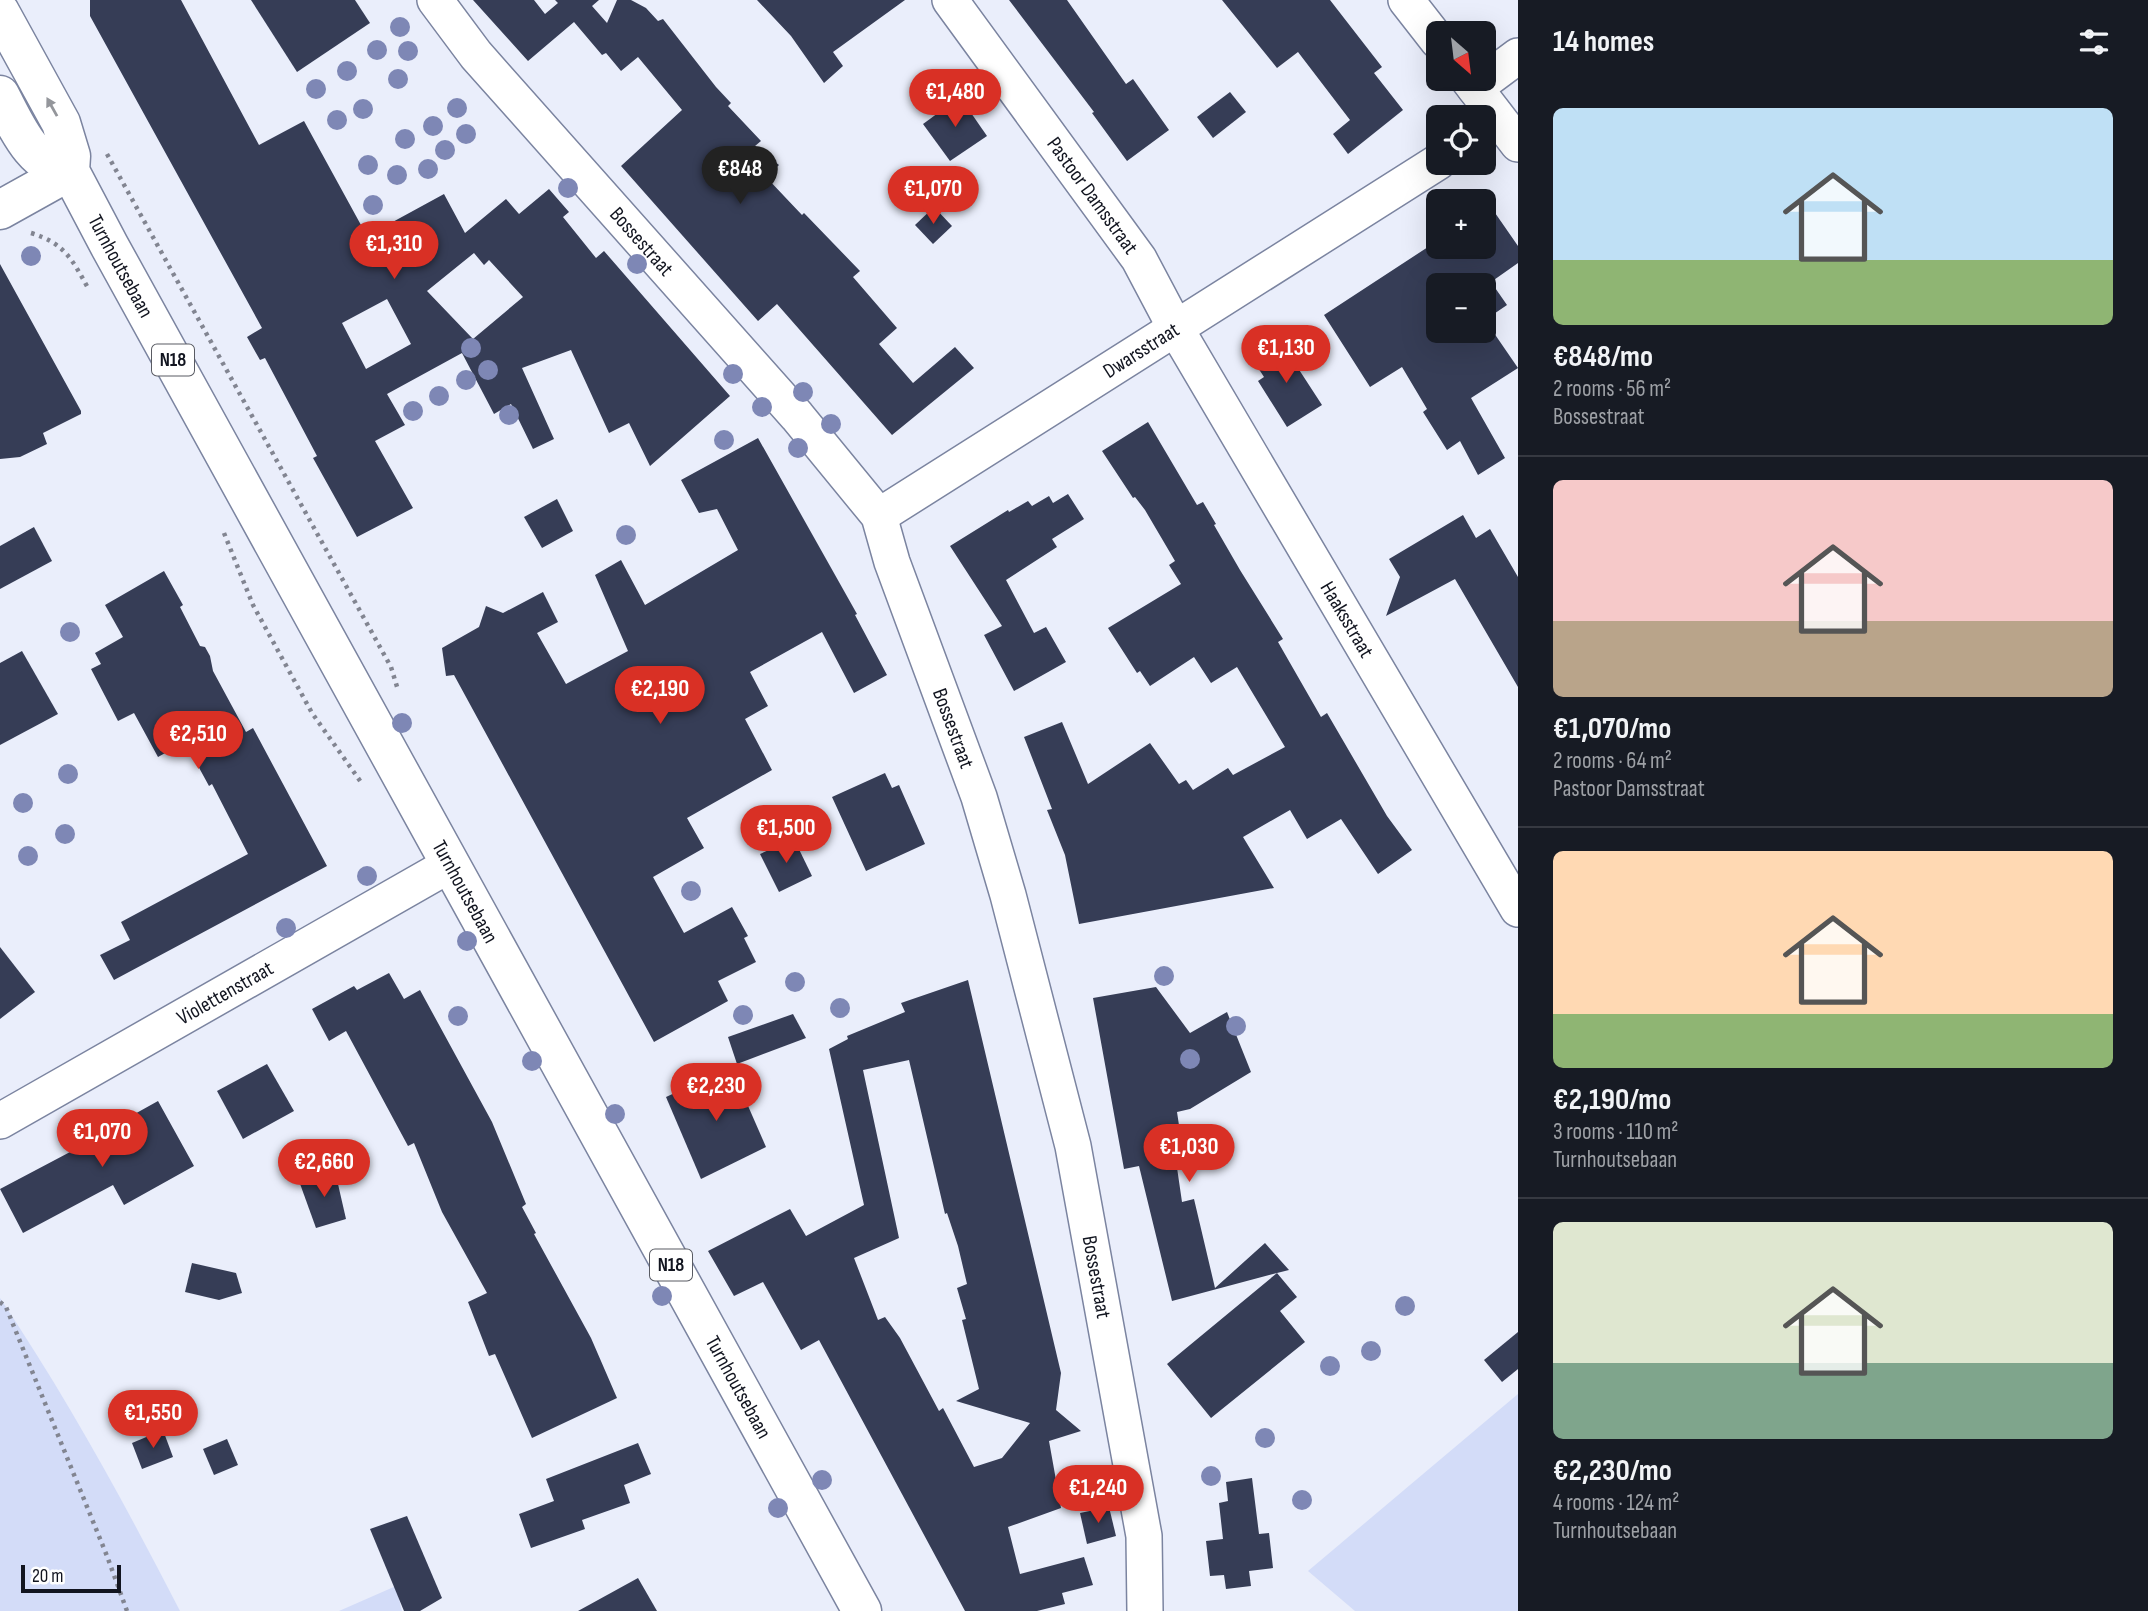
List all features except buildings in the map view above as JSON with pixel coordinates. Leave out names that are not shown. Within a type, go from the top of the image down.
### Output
[{"type":"main road","name":"Turnhoutsebaan","points":[[0,12],[61,123],[71,156],[70,171],[296,587],[862,1611]]},
{"type":"main road","points":[[0,95],[28,146],[50,166],[57,170],[70,171]]},
{"type":"main road","points":[[0,211],[70,171]]},
{"type":"street","name":"Bossestraat","points":[[435,0],[476,55],[797,416],[879,516],[892,562],[979,797],[1008,895],[1073,1146],[1144,1536],[1145,1611]]},
{"type":"street","name":"Pastoor Damsstraat","points":[[950,0],[1139,259],[1176,329]]},
{"type":"street","points":[[1406,0],[1426,26]]},
{"type":"street","points":[[1496,69],[1518,56]]},
{"type":"street","points":[[1476,91],[1501,133]]},
{"type":"street","name":"Dwarsstraat","points":[[879,516],[1426,170]]},
{"type":"street","name":"Haaksstraat","points":[[1176,329],[1518,909]]},
{"type":"street","name":"Violettenstraat","points":[[0,1121],[451,864]]},
{"type":"path","points":[[51,240],[65,251]]},
{"type":"path","points":[[0,1301],[6,1307],[127,1611]]},
{"type":"shaded area","points":[[0,1298],[49,1374],[94,1452],[180,1611],[0,1611]]},
{"type":"shaded area","points":[[1518,1394],[1518,1611],[1355,1611],[1308,1571]]},
{"type":"shaded area","points":[[396,1586],[402,1611],[339,1611]]}]
